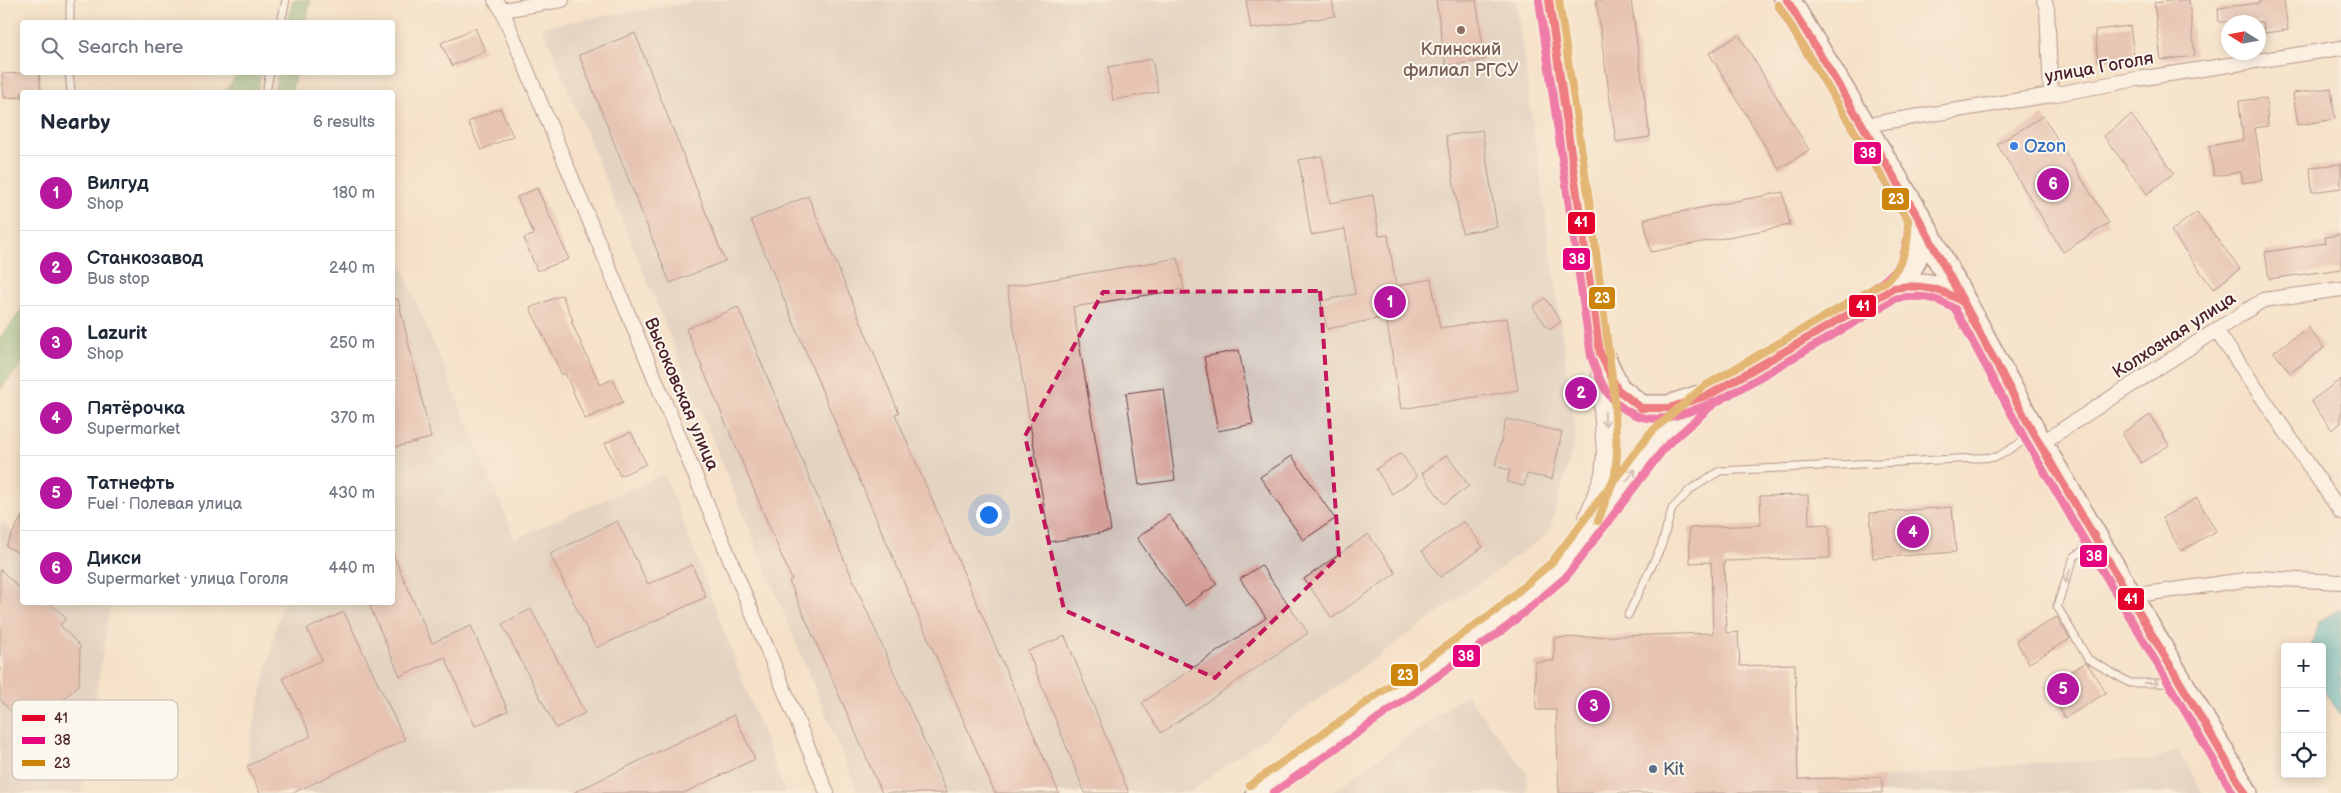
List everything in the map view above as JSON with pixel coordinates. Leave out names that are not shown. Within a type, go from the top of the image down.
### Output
[{"type":"highway","points":[[1549,0],[1600,353],[1618,389],[1641,408],[1670,408],[1709,395],[1894,288],[1913,264],[1919,237],[1918,217]]},
{"type":"highway","points":[[1787,0],[1918,217],[2037,439],[2098,540],[2244,793]]},
{"type":"highway","points":[[1894,288],[1924,285],[1945,291],[1963,302]]},
{"type":"street","points":[[498,5],[562,0]]},
{"type":"street","points":[[2044,0],[2047,9],[2051,95]]},
{"type":"street","name":"Высоковская улица","points":[[498,5],[827,793]]},
{"type":"street","name":"улица Гоголя","points":[[1865,130],[1873,124],[1883,122],[2051,95],[2137,78],[2341,48]]},
{"type":"street","name":"Колхозная улица","points":[[2037,439],[2263,300],[2341,289]]},
{"type":"street","points":[[2216,330],[2341,512]]},
{"type":"street","points":[[1559,569],[1586,523],[1605,475],[1607,454],[1600,353]]},
{"type":"street","points":[[1256,793],[1501,619],[1559,569],[1658,439],[1709,395]]},
{"type":"street","points":[[2130,596],[2259,578],[2341,582]]},
{"type":"lane","points":[[70,0],[70,20]]},
{"type":"lane","points":[[282,20],[286,0]]},
{"type":"lane","points":[[69,75],[71,90]]},
{"type":"lane","points":[[266,90],[269,75]]},
{"type":"lane","points":[[1628,615],[1661,547],[1672,509],[1690,488],[1720,471],[1997,458],[2037,439]]},
{"type":"lane","points":[[2098,540],[2074,557],[2057,606],[2088,659],[2130,683],[2163,682],[2183,689]]},
{"type":"highlighted area","points":[[1320,291],[1339,556],[1215,678],[1064,610],[1025,436],[1103,292]]},
{"type":"shaded area","points":[[707,0],[1516,0],[1576,436],[1549,533],[1188,793],[858,793],[542,26]]},
{"type":"shaded area","points":[[395,250],[515,538],[665,474],[785,793],[260,793],[247,766],[251,737],[282,605],[395,605]]},
{"type":"shaded area","points":[[0,523],[20,535],[20,605],[110,606],[95,700],[12,700],[12,780],[83,780],[81,793],[0,793]]},
{"type":"shaded area","points":[[1466,694],[1527,773],[1526,793],[1332,793]]},
{"type":"shaded area","points":[[2178,749],[2203,793],[1759,793],[1759,790],[2045,762],[2152,760]]},
{"type":"green space","points":[[293,0],[311,0],[306,20],[288,20]]},
{"type":"green space","points":[[237,75],[261,75],[257,90],[226,90]]},
{"type":"green space","points":[[278,75],[295,75],[292,90],[274,90]]},
{"type":"green space","points":[[20,313],[20,365],[0,390],[0,338]]},
{"type":"water","points":[[2341,608],[2341,716],[2326,693],[2326,643],[2312,643],[2318,622]]},
{"type":"building","points":[[1246,0],[1332,0],[1335,16],[1251,29]]},
{"type":"building","name":"Клинский филиал РГСУ","points":[[1436,0],[1476,0],[1485,60],[1446,66]]},
{"type":"building","points":[[1596,0],[1631,0],[1650,137],[1616,142]]},
{"type":"building","points":[[2189,0],[2195,56],[2161,60],[2154,3]]},
{"type":"building","points":[[2260,0],[2284,0],[2288,30],[2266,33],[2266,15],[2221,15],[2221,22],[2219,22],[2218,8],[2260,3]]},
{"type":"building","points":[[2130,26],[2134,57],[2098,61],[2095,30]]},
{"type":"building","points":[[475,28],[485,51],[452,66],[441,43]]},
{"type":"building","points":[[635,33],[725,261],[670,283],[579,55]]},
{"type":"building","points":[[1739,35],[1809,150],[1779,169],[1709,53]]},
{"type":"building","points":[[1152,59],[1158,92],[1113,100],[1108,67]]},
{"type":"building","points":[[2,74],[39,75],[41,90],[20,90],[20,97],[4,98]]},
{"type":"building","points":[[2331,88],[2335,119],[2298,125],[2293,93]]},
{"type":"building","points":[[2266,98],[2268,126],[2255,128],[2263,180],[2243,183],[2241,172],[2214,176],[2209,146],[2243,140],[2239,101]]},
{"type":"building","points":[[500,108],[513,136],[481,150],[468,122]]},
{"type":"building","points":[[2131,115],[2174,173],[2147,194],[2104,136]]},
{"type":"building","points":[[2043,116],[2109,223],[2063,252],[1997,144]]},
{"type":"building","points":[[1482,130],[1497,227],[1462,233],[1446,136]]},
{"type":"building","points":[[1322,156],[1330,203],[1373,195],[1379,236],[1388,235],[1396,286],[1431,279],[1440,328],[1507,318],[1518,390],[1401,409],[1386,317],[1327,329],[1321,301],[1355,294],[1345,229],[1311,235],[1299,160]]},
{"type":"building","points":[[2341,164],[2341,188],[2312,192],[2310,167]]},
{"type":"building","points":[[537,188],[569,259],[537,271],[524,238],[534,235],[517,197]]},
{"type":"building","points":[[1783,192],[1790,225],[1651,252],[1644,219]]},
{"type":"building","points":[[808,196],[899,413],[895,414],[1059,793],[995,793],[851,460],[751,220]]},
{"type":"building","points":[[2197,212],[2240,269],[2213,289],[2171,231]]},
{"type":"building","points":[[2341,235],[2341,269],[2269,279],[2265,252],[2326,243],[2325,237]]},
{"type":"building","points":[[1178,258],[1184,289],[1073,307],[1111,531],[1050,542],[1007,287]]},
{"type":"building","points":[[562,295],[573,320],[571,321],[600,385],[613,379],[623,402],[585,419],[565,373],[562,375],[530,308]]},
{"type":"building","points":[[1545,298],[1561,322],[1549,330],[1533,307]]},
{"type":"building","points":[[398,299],[431,438],[395,447],[395,300]]},
{"type":"building","points":[[738,307],[836,541],[947,793],[882,793],[789,581],[792,580],[686,329]]},
{"type":"building","points":[[2308,327],[2324,348],[2290,373],[2274,352]]},
{"type":"building","points":[[1239,350],[1253,424],[1218,431],[1204,357]]},
{"type":"building","points":[[2341,379],[2341,423],[2332,430],[2311,401]]},
{"type":"building","points":[[1163,388],[1175,480],[1139,485],[1126,393]]},
{"type":"building","points":[[2150,415],[2169,445],[2141,463],[2122,433]]},
{"type":"building","points":[[1506,419],[1562,432],[1552,479],[1527,474],[1524,486],[1507,482],[1510,470],[1495,466]]},
{"type":"building","points":[[631,432],[646,464],[620,476],[605,443]]},
{"type":"building","points":[[1401,453],[1417,477],[1392,494],[1376,469]]},
{"type":"building","points":[[1447,455],[1469,486],[1444,504],[1422,473]]},
{"type":"building","points":[[1292,456],[1335,519],[1303,540],[1260,477]]},
{"type":"building","points":[[1808,495],[1809,525],[1829,524],[1830,558],[1724,561],[1726,633],[1738,632],[1740,666],[1795,664],[1798,779],[1882,777],[1882,793],[1559,793],[1556,710],[1536,710],[1535,662],[1554,661],[1554,638],[1713,633],[1711,562],[1690,563],[1689,528],[1761,525],[1760,496]]},
{"type":"building","points":[[2197,498],[2216,531],[2181,551],[2162,518]]},
{"type":"building","points":[[1952,507],[1956,552],[1873,558],[1870,513]]},
{"type":"building","points":[[1169,515],[1217,584],[1185,606],[1137,538]]},
{"type":"building","points":[[20,520],[20,554],[6,546]]},
{"type":"building","points":[[617,521],[648,584],[692,565],[706,597],[596,648],[550,554]]},
{"type":"building","points":[[1464,521],[1483,547],[1440,577],[1422,551]]},
{"type":"building","points":[[1368,534],[1396,573],[1332,618],[1304,579]]},
{"type":"building","points":[[395,559],[432,643],[471,626],[508,711],[475,726],[445,657],[400,676],[369,605],[395,605]]},
{"type":"building","points":[[1261,565],[1308,633],[1161,733],[1142,703],[1266,618],[1240,579]]},
{"type":"building","points":[[0,569],[20,589],[20,605],[52,605],[66,618],[60,625],[80,646],[79,685],[62,700],[12,700],[12,712],[0,700]]},
{"type":"building","points":[[531,609],[585,713],[556,728],[502,624]]},
{"type":"building","points":[[344,612],[405,740],[293,793],[260,793],[247,766],[311,736],[283,678],[322,660],[307,629]]},
{"type":"building","points":[[2057,617],[2070,639],[2029,663],[2016,641]]},
{"type":"building","points":[[1065,636],[1129,793],[1085,793],[1028,651]]},
{"type":"building","points":[[2085,663],[2089,666],[2106,693],[2065,718],[2046,686]]},
{"type":"building","points":[[734,715],[755,759],[684,793],[573,793]]},
{"type":"transit line","name":"41","points":[[1549,0],[1600,353],[1617,389],[1641,408],[1669,408],[1709,395],[1894,288],[1930,288],[1946,293],[1963,302],[2034,434],[2245,793]]},
{"type":"transit line","name":"23","points":[[1559,0],[1592,220],[1614,393],[1617,454],[1615,476],[1598,521]]},
{"type":"transit line","name":"41","points":[[1787,0],[1918,217],[1973,320]]},
{"type":"transit line","name":"38","points":[[1539,1],[1591,357],[1599,377],[1610,396],[1623,408],[1635,415],[1649,418],[1676,416],[1719,400]]},
{"type":"transit line","name":"38","points":[[1778,5],[1908,220],[1906,247],[1898,266],[1883,281],[1861,296]]},
{"type":"transit line","name":"23","points":[[1250,785],[1495,611],[1552,562],[1650,433],[1703,387],[1888,280],[1898,266],[1908,237],[1908,220],[1778,5]]},
{"type":"transit line","name":"38","points":[[1273,793],[1507,627],[1566,577],[1666,446],[1715,403],[1897,298],[1914,297],[1934,299],[1955,309],[2025,439],[2233,793]]},
{"type":"place","name":"Клинский филиал РГСУ","points":[[1461,30]]},
{"type":"place","name":"Ozon","points":[[2014,146]]},
{"type":"place","name":"Дикси","points":[[2053,184]]},
{"type":"place","name":"Вилгуд","points":[[1390,302]]},
{"type":"place","name":"Станкозавод","points":[[1581,393]]},
{"type":"place","name":"Пятёрочка","points":[[1913,532]]},
{"type":"place","name":"Татнефть","points":[[2063,689]]},
{"type":"place","name":"Lazurit","points":[[1594,706]]},
{"type":"place","name":"Kit","points":[[1653,769]]}]
